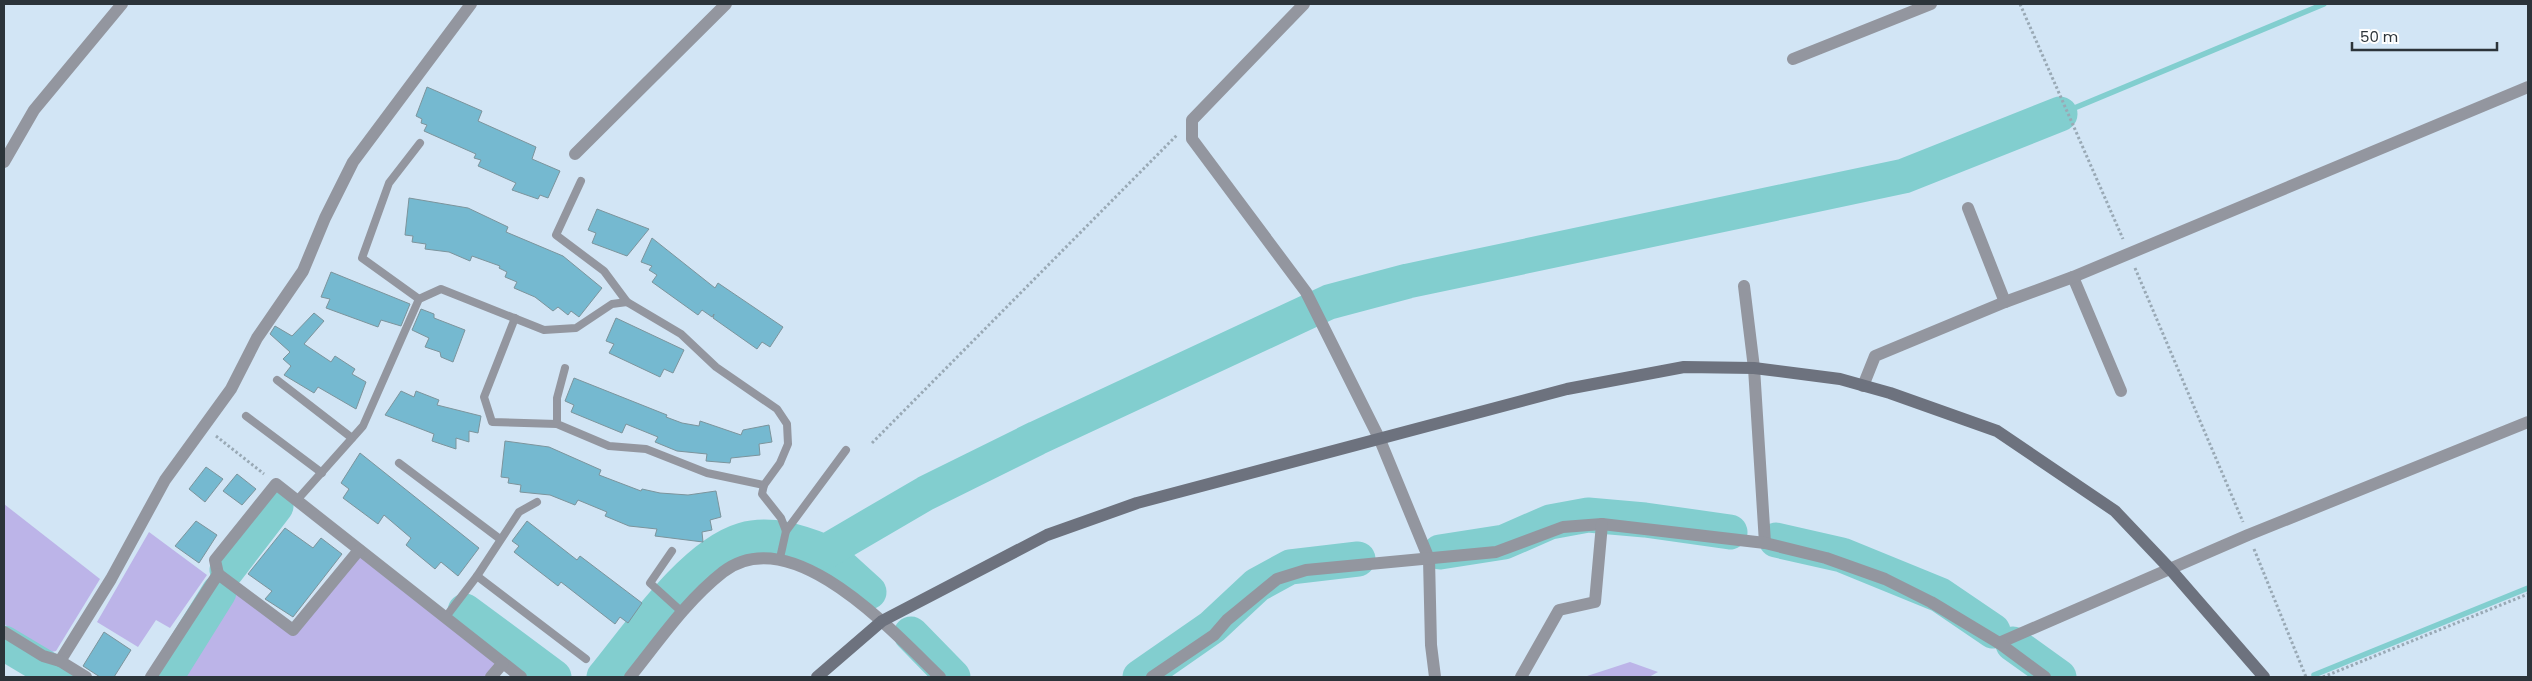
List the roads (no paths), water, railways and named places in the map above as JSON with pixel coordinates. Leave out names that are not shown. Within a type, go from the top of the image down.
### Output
[{"type":"street","points":[[4,162],[34,110],[122,4]]},
{"type":"street","points":[[60,662],[111,579],[165,480],[231,389],[257,338],[303,271],[325,218],[353,162],[471,4]]},
{"type":"street","points":[[576,154],[726,4]]},
{"type":"street","points":[[1304,4],[1192,120],[1192,139],[1306,292],[1380,440],[1428,559],[1431,645],[1435,677]]},
{"type":"street","points":[[1793,59],[1930,4]]},
{"type":"street","points":[[1863,386],[1875,356],[2005,302],[2073,277],[2528,88]]},
{"type":"street","points":[[1968,208],[2005,302]]},
{"type":"street","points":[[2073,277],[2121,391]]},
{"type":"street","points":[[1744,286],[1754,368],[1765,543]]},
{"type":"street","points":[[817,677],[882,621],[1047,535],[1137,503],[1567,389],[1684,367],[1754,368],[1840,379],[1997,431],[2115,511],[2171,570],[2264,677]]},
{"type":"street","points":[[1999,643],[2248,535],[2528,422]]},
{"type":"street","points":[[359,550],[293,630],[218,574],[215,560],[276,484],[521,677]]},
{"type":"street","points":[[1521,677],[1559,610],[1595,602],[1602,524]]},
{"type":"street","points":[[1152,677],[1214,635],[1228,620],[1277,579],[1306,570],[1496,552],[1562,527],[1602,524],[1765,543],[1826,558],[1886,579],[1930,602],[1999,643],[2045,677]]},
{"type":"street","points":[[630,677],[679,609],[724,571],[748,558],[781,555],[827,579],[882,621],[940,677]]},
{"type":"street","points":[[151,677],[218,574]]},
{"type":"street","points":[[4,632],[43,656],[60,662],[86,677]]},
{"type":"street","points":[[491,677],[502,663]]},
{"type":"lane","points":[[418,299],[362,258],[389,183],[420,143]]},
{"type":"lane","points":[[581,181],[556,235],[604,271],[627,302],[681,334],[716,367],[777,409],[787,424],[788,444],[780,463],[764,485],[762,494],[781,518],[785,533],[781,555]]},
{"type":"lane","points":[[297,500],[363,426],[418,299],[441,289],[544,330],[576,328],[612,304],[627,302]]},
{"type":"lane","points":[[515,318],[484,397],[492,422],[557,424],[609,446],[646,449],[707,473],[764,485]]},
{"type":"lane","points":[[557,424],[557,398],[566,368]]},
{"type":"lane","points":[[277,380],[352,438]]},
{"type":"lane","points":[[246,416],[322,473]]},
{"type":"lane","points":[[785,533],[846,450]]},
{"type":"lane","points":[[399,463],[500,539]]},
{"type":"lane","points":[[445,618],[478,576],[519,512],[537,502]]},
{"type":"lane","points":[[672,551],[650,582],[679,609]]},
{"type":"lane","points":[[478,576],[586,659]]},
{"type":"waterway","points":[[2060,114],[2324,4]]},
{"type":"waterway","points":[[604,677],[649,620],[685,579],[704,562],[724,549],[743,540],[764,537],[785,539],[825,552],[926,493],[1037,438],[1329,302],[1408,281],[1904,176],[2060,114]]},
{"type":"waterway","points":[[227,570],[276,506]]},
{"type":"waterway","points":[[1440,552],[1504,542],[1550,522],[1588,515],[1645,520],[1730,532]]},
{"type":"waterway","points":[[1776,540],[1842,555],[1940,595],[1993,631]]},
{"type":"waterway","points":[[825,552],[869,592]]},
{"type":"waterway","points":[[1140,677],[1212,627],[1257,585],[1290,567],[1358,559]]},
{"type":"waterway","points":[[2314,675],[2528,588]]},
{"type":"waterway","points":[[166,677],[219,592]]},
{"type":"waterway","points":[[465,611],[554,677]]},
{"type":"waterway","points":[[911,634],[953,677]]},
{"type":"waterway","points":[[4,643],[61,677]]},
{"type":"waterway","points":[[2013,644],[2059,677]]}]
